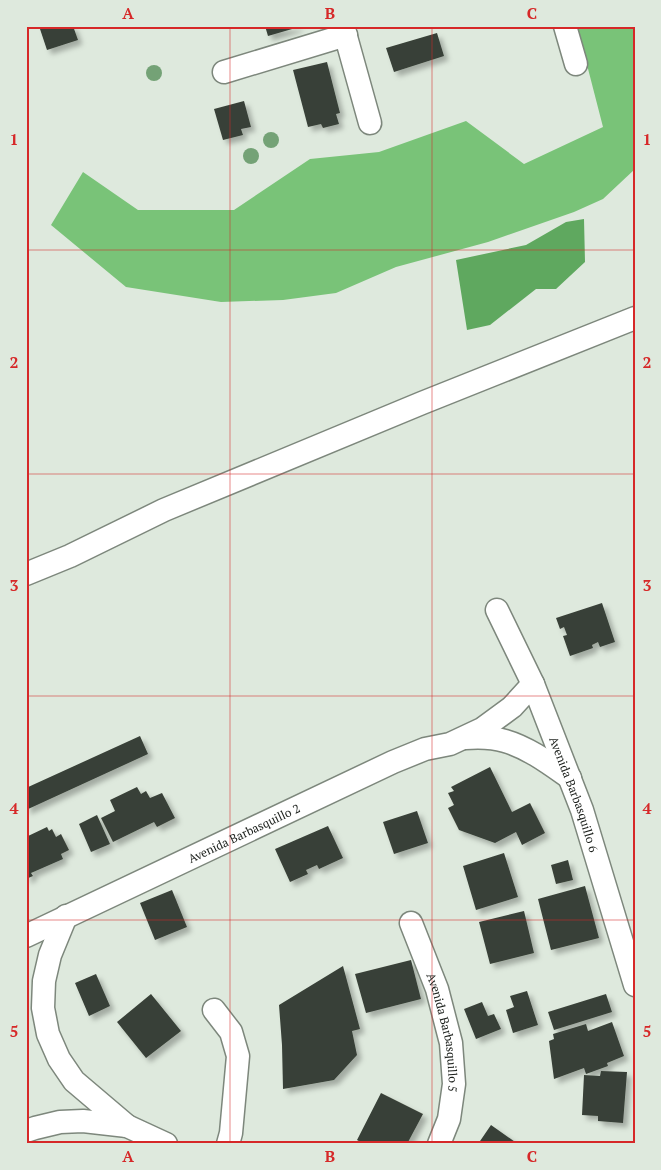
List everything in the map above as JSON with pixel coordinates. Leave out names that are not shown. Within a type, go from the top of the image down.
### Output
[{"type":"street","points":[[565,26],[576,64]]},
{"type":"street","points":[[224,72],[344,31],[370,123]]},
{"type":"street","points":[[26,574],[70,556],[164,510],[422,403],[635,318]]},
{"type":"street","name":"Avenida Barbasquillo 6","points":[[498,610],[533,684],[582,810],[635,985]]},
{"type":"street","points":[[464,738],[482,729],[512,707],[533,684]]},
{"type":"street","points":[[464,738],[504,741],[526,750],[570,778]]},
{"type":"street","name":"Avenida Barbasquillo 2","points":[[26,936],[393,762],[425,749],[450,744],[464,738]]},
{"type":"street","points":[[66,916],[50,955],[44,981],[43,1008],[48,1034],[59,1059],[74,1081],[127,1126],[166,1144]]},
{"type":"street","name":"Avenida Barbasquillo 5","points":[[411,923],[437,989],[451,1043],[454,1084],[449,1119],[439,1144]]},
{"type":"street","points":[[214,1010],[231,1032],[238,1056],[231,1133],[228,1144]]},
{"type":"street","points":[[26,1131],[60,1122],[83,1121],[127,1126]]},
{"type":"shaded area","points":[[577,26],[635,26],[635,169],[603,199],[574,212],[488,242],[396,267],[336,293],[283,300],[221,302],[126,287],[51,225],[83,172],[138,210],[234,210],[310,159],[379,152],[466,121],[524,164],[603,127]]},
{"type":"shaded area","points":[[584,219],[585,262],[556,289],[536,289],[490,325],[467,330],[456,260],[526,245],[566,222]]},
{"type":"building","points":[[39,26],[73,26],[78,40],[47,50]]},
{"type":"building","points":[[265,26],[299,26],[299,27],[268,36]]},
{"type":"building","points":[[437,33],[444,56],[394,72],[386,48]]},
{"type":"building","points":[[327,62],[340,113],[336,114],[339,124],[323,128],[321,124],[308,127],[293,70]]},
{"type":"building","points":[[244,101],[251,127],[241,129],[243,135],[223,140],[214,109]]},
{"type":"building","points":[[602,603],[615,642],[600,647],[598,642],[592,645],[593,648],[570,656],[563,636],[567,635],[564,627],[560,629],[556,618]]},
{"type":"building","points":[[140,736],[148,754],[26,810],[26,788]]},
{"type":"building","points":[[490,767],[512,812],[530,803],[545,833],[522,845],[516,832],[495,843],[459,830],[448,808],[454,805],[448,793],[454,791],[451,787]]},
{"type":"building","points":[[137,787],[141,794],[146,791],[150,798],[162,793],[175,818],[157,827],[154,822],[113,842],[101,818],[115,811],[110,800]]},
{"type":"building","points":[[417,811],[428,843],[394,854],[383,822]]},
{"type":"building","points":[[97,815],[110,844],[91,852],[79,824]]},
{"type":"building","points":[[328,826],[343,858],[319,869],[317,865],[306,870],[308,874],[290,882],[275,849]]},
{"type":"building","points":[[47,827],[49,831],[52,829],[56,837],[61,834],[69,850],[61,854],[63,859],[31,873],[33,876],[26,879],[26,837]]},
{"type":"building","points":[[504,853],[518,897],[476,910],[463,866]]},
{"type":"building","points":[[568,860],[573,880],[556,884],[551,865]]},
{"type":"building","points":[[585,886],[599,938],[551,950],[538,899]]},
{"type":"building","points":[[172,890],[187,927],[155,940],[140,903]]},
{"type":"building","points":[[524,911],[534,953],[490,964],[479,922]]},
{"type":"building","points":[[411,960],[421,999],[366,1013],[355,974]]},
{"type":"building","points":[[343,966],[360,1029],[352,1031],[357,1055],[334,1080],[283,1089],[279,1005]]},
{"type":"building","points":[[96,974],[110,1006],[89,1016],[75,983]]},
{"type":"building","points":[[527,991],[538,1025],[513,1033],[506,1010],[514,1007],[510,996]]},
{"type":"building","points":[[151,994],[181,1031],[146,1058],[117,1022]]},
{"type":"building","points":[[606,994],[612,1012],[554,1030],[548,1012]]},
{"type":"building","points":[[482,1002],[488,1016],[494,1014],[501,1029],[476,1039],[464,1009]]},
{"type":"building","points":[[612,1022],[624,1056],[607,1063],[608,1066],[586,1074],[584,1068],[554,1079],[549,1041],[554,1039],[553,1034],[586,1024],[588,1031]]},
{"type":"building","points":[[601,1071],[627,1072],[623,1123],[598,1121],[598,1116],[582,1115],[584,1075],[600,1076]]},
{"type":"building","points":[[381,1093],[423,1114],[407,1144],[364,1144],[357,1140]]},
{"type":"building","points":[[491,1125],[518,1144],[478,1144]]}]
